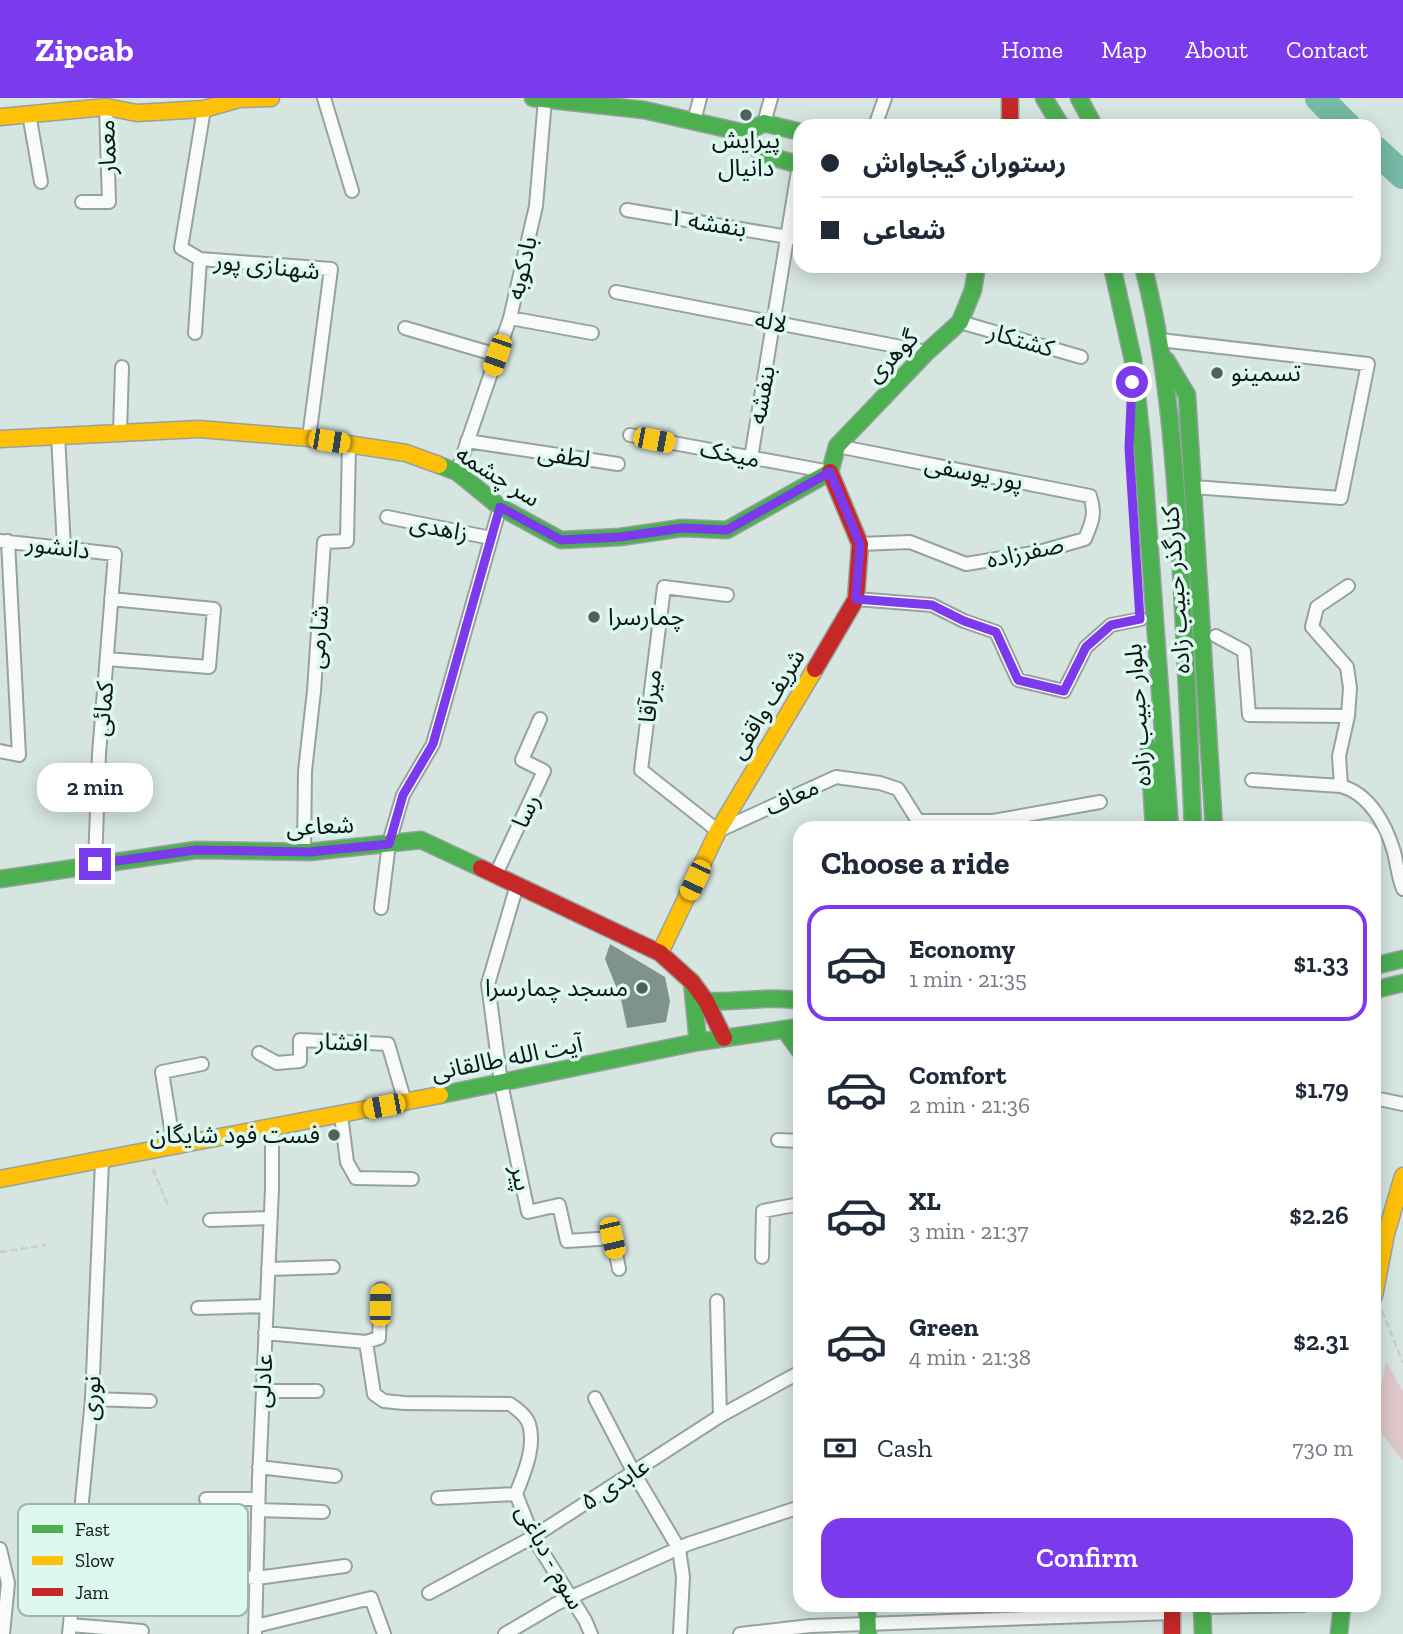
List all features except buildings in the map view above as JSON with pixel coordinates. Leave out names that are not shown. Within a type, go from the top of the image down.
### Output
[{"type":"street","points":[[106,107],[127,98]]},
{"type":"street","points":[[0,117],[106,107],[137,113],[176,104],[204,109],[237,99],[271,98]]},
{"type":"street","points":[[324,98],[352,191]]},
{"type":"street","points":[[533,98],[639,104],[745,133],[762,153],[793,163]]},
{"type":"street","points":[[694,121],[699,98]]},
{"type":"street","points":[[764,123],[771,98]]},
{"type":"street","points":[[878,119],[885,98]]},
{"type":"street","points":[[1010,98],[1010,119]]},
{"type":"street","points":[[1044,98],[1056,119]]},
{"type":"street","points":[[1079,98],[1090,119]]},
{"type":"street","name":"بادکوبه","points":[[457,472],[510,318],[536,206],[545,99]]},
{"type":"street","name":"معمار","points":[[82,202],[109,202],[106,107]]},
{"type":"street","name":"شهنازی پور","points":[[204,109],[181,248],[200,259],[331,269],[309,438]]},
{"type":"street","points":[[29,114],[41,182]]},
{"type":"street","points":[[745,133],[764,123],[793,130]]},
{"type":"street","name":"بنفشه ۱","points":[[627,210],[793,238]]},
{"type":"street","name":"بنفشه","points":[[751,458],[774,322],[793,242]]},
{"type":"street","points":[[195,333],[200,259]]},
{"type":"street","name":"گوهری","points":[[830,472],[837,446],[927,352],[960,322],[973,290],[976,273]]},
{"type":"street","name":"بلوار حبیب زاده","points":[[1114,273],[1133,360],[1142,443],[1169,821]]},
{"type":"street","name":"بلوار حبیب زاده","points":[[1145,273],[1161,348],[1172,440],[1187,658],[1193,821]]},
{"type":"street","name":"لاله","points":[[616,292],[927,352]]},
{"type":"street","points":[[510,318],[592,333]]},
{"type":"street","name":"کشتکار","points":[[960,322],[1081,357]]},
{"type":"street","points":[[405,328],[497,355]]},
{"type":"street","points":[[1161,348],[1368,364],[1342,498],[1193,487]]},
{"type":"street","name":"کنارگذر حبیب زاده","points":[[1161,348],[1187,395],[1214,821]]},
{"type":"street","name":"کنارگذر حبیب زاده","points":[[1133,360],[1129,448],[1154,821]]},
{"type":"street","points":[[120,433],[122,367]]},
{"type":"street","name":"سر چشمه","points":[[0,439],[199,429],[309,438],[406,453],[457,472],[500,507],[561,540],[620,537],[682,528],[727,530],[830,472]]},
{"type":"street","points":[[58,435],[64,548]]},
{"type":"street","name":"میخک","points":[[630,435],[830,472]]},
{"type":"street","name":"لطفی","points":[[467,441],[618,464]]},
{"type":"street","name":"شارمی","points":[[304,851],[304,771],[314,691],[324,542],[347,541],[349,444]]},
{"type":"street","name":"پور یوسفی","points":[[837,446],[1090,496],[1095,517]]},
{"type":"street","name":"شریف واقفی","points":[[660,953],[718,831],[856,599],[860,544],[830,472]]},
{"type":"street","points":[[381,908],[389,844],[403,795],[433,744],[500,507]]},
{"type":"street","name":"زاهدی","points":[[387,517],[491,538]]},
{"type":"street","name":"صفرزاده","points":[[860,544],[910,542],[966,564],[1039,552],[1085,539],[1095,517]]},
{"type":"street","points":[[0,751],[19,755],[4,541]]},
{"type":"street","name":"دانشور","points":[[4,541],[115,554]]},
{"type":"street","name":"کمائی","points":[[95,864],[99,754],[115,554]]},
{"type":"street","points":[[1342,786],[1339,756],[1348,716],[1348,667],[1312,627],[1317,607],[1348,586]]},
{"type":"street","name":"میرآقا","points":[[718,831],[641,770],[664,587],[727,595]]},
{"type":"street","points":[[107,659],[209,667],[214,609],[111,599]]},
{"type":"street","points":[[856,599],[932,605],[964,621],[996,632],[1018,680],[1064,691],[1086,647],[1111,625],[1140,619]]},
{"type":"street","points":[[1216,636],[1244,651],[1249,715],[1348,716]]},
{"type":"street","name":"رسا","points":[[496,874],[544,771],[522,760],[540,719]]},
{"type":"street","name":"معاف","points":[[718,831],[835,777],[880,783],[898,789],[918,821],[993,821],[1100,802]]},
{"type":"street","points":[[1252,780],[1352,789],[1371,806],[1381,821],[1394,851],[1403,889]]},
{"type":"street","name":"شعاعی","points":[[0,879],[196,850],[304,851],[421,840],[660,953],[692,982],[706,1001],[724,1038]]},
{"type":"street","points":[[501,1083],[488,984],[517,885]]},
{"type":"street","points":[[1381,965],[1403,960]]},
{"type":"street","points":[[692,982],[698,1042]]},
{"type":"street","points":[[1381,988],[1403,983]]},
{"type":"street","points":[[706,1001],[731,1003],[793,1000]]},
{"type":"street","name":"آیت الله طالقانی","points":[[0,1181],[698,1042],[792,1028]]},
{"type":"street","name":"افشار","points":[[259,1053],[276,1063],[300,1061],[300,1040],[388,1044],[405,1102]]},
{"type":"street","points":[[174,1147],[162,1072],[202,1064]]},
{"type":"street","name":"پیر","points":[[501,1083],[528,1212],[559,1205],[567,1241],[612,1238],[619,1269]]},
{"type":"street","points":[[1381,1099],[1403,1104]]},
{"type":"street","points":[[341,1115],[347,1162],[356,1178],[412,1179]]},
{"type":"street","name":"عادلی","points":[[255,1630],[272,1128]]},
{"type":"street","points":[[778,1140],[793,1141]]},
{"type":"street","name":"نوری","points":[[82,1504],[92,1399],[102,1161]]},
{"type":"street","points":[[1381,1246],[1403,1176]]},
{"type":"street","points":[[762,1257],[763,1211],[793,1205]]},
{"type":"street","points":[[210,1220],[271,1219]]},
{"type":"street","points":[[268,1269],[332,1267]]},
{"type":"street","points":[[265,1333],[366,1342],[379,1338],[381,1289]]},
{"type":"street","points":[[718,1301],[720,1416]]},
{"type":"street","points":[[198,1308],[267,1306]]},
{"type":"street","name":"سوم - دباغی","points":[[366,1342],[374,1394],[384,1401],[510,1404],[523,1414],[529,1424],[530,1456],[516,1494],[533,1537],[591,1634]]},
{"type":"street","name":"عابدی ۵","points":[[429,1593],[533,1537],[720,1416],[793,1376]]},
{"type":"street","points":[[262,1391],[317,1391]]},
{"type":"street","points":[[595,1398],[634,1473],[679,1549],[683,1577],[680,1634]]},
{"type":"street","points":[[92,1399],[150,1401]]},
{"type":"street","points":[[259,1467],[335,1475]]},
{"type":"street","points":[[438,1498],[516,1494]]},
{"type":"street","points":[[206,1499],[323,1512]]},
{"type":"street","points":[[505,1634],[571,1597],[688,1544],[793,1509]]},
{"type":"street","points":[[0,1549],[8,1583],[2,1631]]},
{"type":"street","points":[[248,1577],[345,1566]]},
{"type":"street","points":[[255,1630],[371,1598],[384,1634]]},
{"type":"street","points":[[740,1634],[810,1626],[867,1629],[1126,1612]]},
{"type":"street","points":[[1172,1612],[1172,1634]]},
{"type":"street","points":[[1202,1612],[1203,1634]]},
{"type":"street","points":[[1339,1634],[1341,1612]]},
{"type":"street","points":[[69,1629],[142,1632]]},
{"type":"path","points":[[147,1152],[169,1208]]},
{"type":"path","points":[[0,1252],[46,1245]]},
{"type":"path","points":[[1381,1308],[1403,1363]]},
{"type":"path","points":[[1381,1429],[1403,1454]]},
{"type":"shaded area","points":[[1386,1361],[1403,1392],[1403,1461],[1381,1433],[1381,1387]]},
{"type":"waterway","points":[[1319,98],[1340,119]]},
{"type":"waterway","points":[[1381,155],[1403,175]]},
{"type":"traffic: fast","points":[[533,98],[644,110],[745,133],[762,154],[793,163]]},
{"type":"traffic: fast","points":[[1044,98],[1057,119]]},
{"type":"traffic: fast","points":[[1079,98],[1090,119]]},
{"type":"traffic: fast","points":[[745,133],[764,123],[793,130]]},
{"type":"traffic: fast","points":[[830,472],[837,446],[927,352],[960,322],[973,290],[976,273]]},
{"type":"traffic: fast","points":[[1114,273],[1133,360],[1142,443],[1169,821]]},
{"type":"traffic: fast","points":[[1145,273],[1163,366],[1174,467],[1193,821]]},
{"type":"traffic: fast","points":[[1166,360],[1187,395],[1214,821]]},
{"type":"traffic: fast","points":[[439,465],[457,472],[500,507],[561,540],[620,537],[682,528],[727,530],[830,472]]},
{"type":"traffic: fast","points":[[1149,747],[1154,821]]},
{"type":"traffic: fast","points":[[0,879],[196,850],[309,852],[421,840],[481,868]]},
{"type":"traffic: fast","points":[[1381,964],[1403,959]]},
{"type":"traffic: fast","points":[[692,982],[698,1042]]},
{"type":"traffic: fast","points":[[1381,988],[1403,983]]},
{"type":"traffic: fast","points":[[706,1001],[793,1000]]},
{"type":"traffic: fast","points":[[440,1095],[698,1042],[793,1028]]},
{"type":"traffic: fast","points":[[784,1029],[793,1041]]},
{"type":"traffic: fast","points":[[867,1612],[868,1634]]},
{"type":"traffic: fast","points":[[1202,1612],[1203,1634]]},
{"type":"traffic: fast","points":[[1339,1634],[1341,1612]]},
{"type":"traffic: slow","points":[[0,117],[106,107],[137,113],[204,109],[239,99],[271,98]]},
{"type":"traffic: slow","points":[[0,439],[199,429],[309,438],[406,453],[439,465]]},
{"type":"traffic: slow","points":[[660,953],[718,831],[815,669]]},
{"type":"traffic: slow","points":[[0,1179],[440,1095]]},
{"type":"traffic: slow","points":[[1381,1260],[1403,1176]]},
{"type":"traffic: jam","points":[[1010,98],[1010,119]]},
{"type":"traffic: jam","points":[[815,669],[856,599],[860,544],[830,472]]},
{"type":"traffic: jam","points":[[481,868],[660,953],[692,982],[706,1001],[724,1038]]},
{"type":"traffic: jam","points":[[1172,1612],[1172,1634]]},
{"type":"place","name":"پیرایش دانیال","points":[[746,115]]},
{"type":"place","name":"تسمینو","points":[[1217,373]]},
{"type":"place","name":"چمارسرا","points":[[594,617]]},
{"type":"place","name":"مسجد چمارسرا","points":[[642,988]]},
{"type":"place","name":"فست فود شایگان","points":[[334,1135]]},
{"type":"route","points":[[95,864],[196,850],[309,852],[389,844],[403,795],[433,744],[500,507],[561,540],[620,537],[682,528],[727,530],[830,472],[860,544],[856,599],[932,605],[964,621],[996,632],[1018,680],[1064,691],[1086,647],[1111,625],[1140,619],[1129,448],[1132,382]]}]
